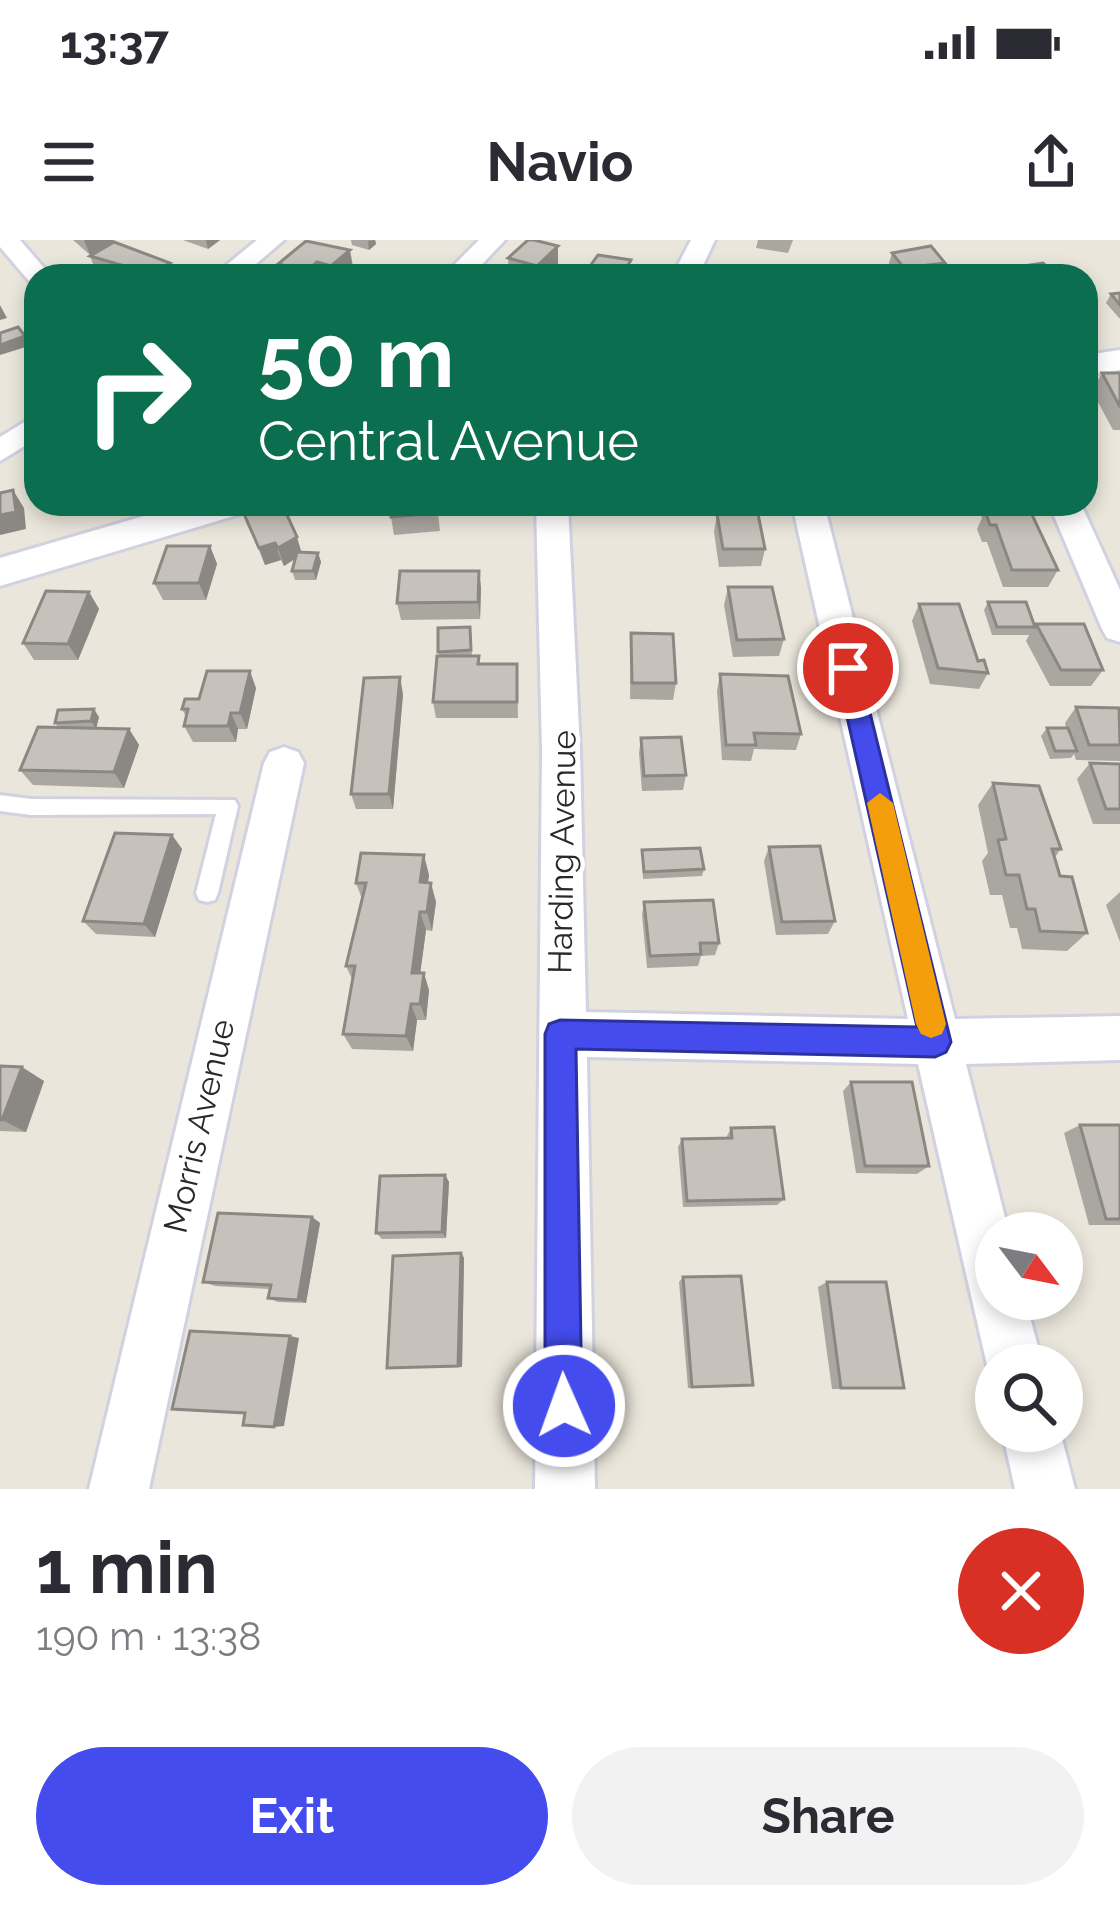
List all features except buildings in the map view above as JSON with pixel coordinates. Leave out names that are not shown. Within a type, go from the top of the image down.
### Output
[{"type":"street","points":[[7,240],[28,264]]},
{"type":"street","points":[[241,264],[272,240]]},
{"type":"street","points":[[468,264],[493,240]]},
{"type":"street","points":[[0,452],[24,433]]},
{"type":"street","points":[[0,572],[189,516]]},
{"type":"street","name":"Harding Avenue","points":[[553,516],[564,707],[560,1034],[566,1489]]},
{"type":"street","points":[[811,516],[977,1212]]},
{"type":"street","points":[[1070,516],[1120,629]]},
{"type":"street","name":"Morris Avenue","points":[[118,1489],[284,763]]},
{"type":"street","points":[[560,1034],[935,1042],[1120,1038]]},
{"type":"street","points":[[1036,1452],[1045,1489]]},
{"type":"lane","points":[[0,803],[228,806],[206,893]]},
{"type":"slow traffic","points":[[880,803],[931,1024]]},
{"type":"route","points":[[564,1406],[560,1034],[935,1042],[848,668]]}]
